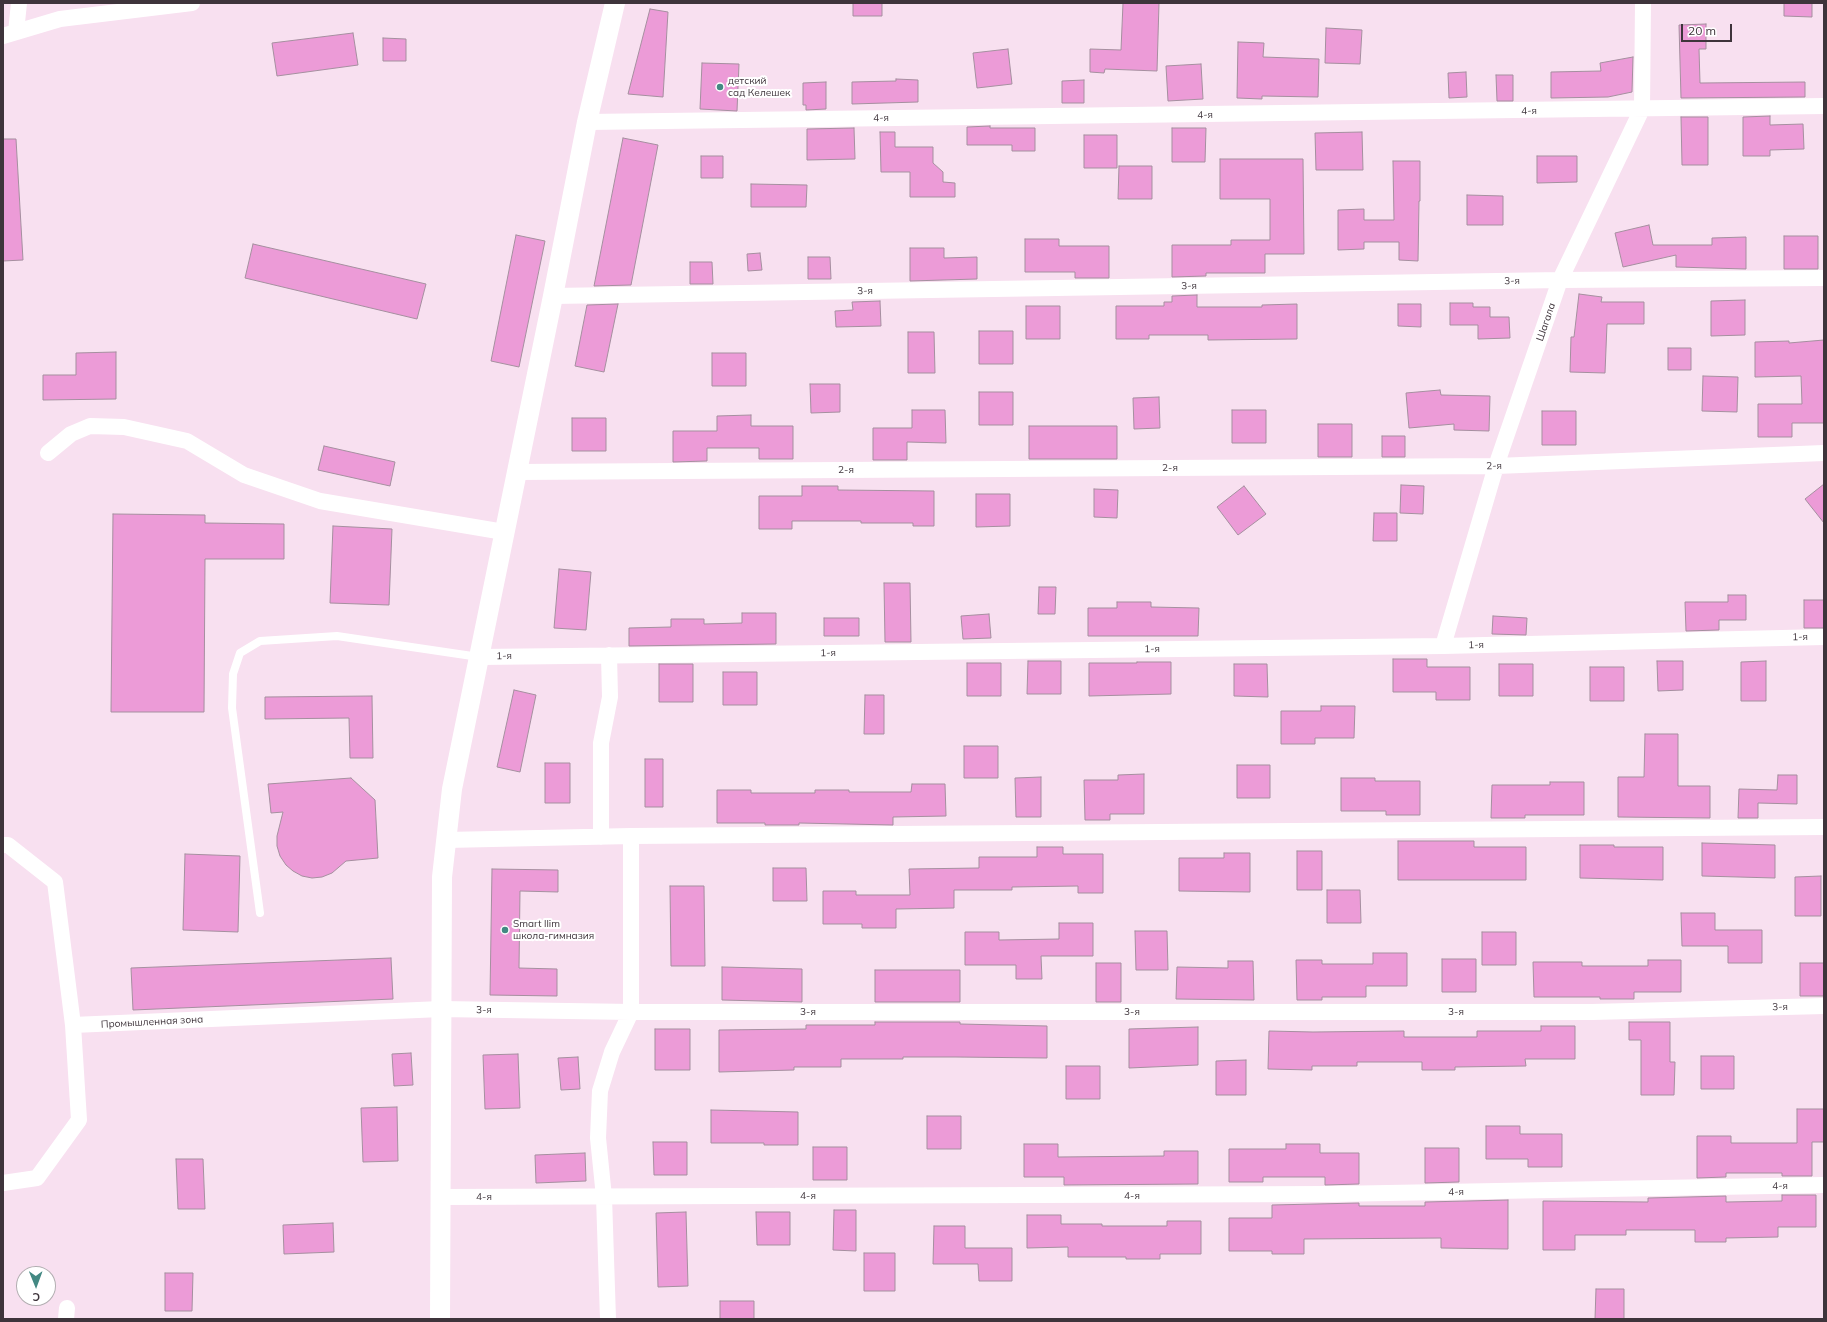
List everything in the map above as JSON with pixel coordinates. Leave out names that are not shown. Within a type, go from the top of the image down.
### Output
[{"type":"street","points":[[10,34],[19,3]]},
{"type":"street","points":[[10,34],[60,19],[110,8],[192,3]]},
{"type":"street","points":[[440,1319],[442,877],[452,789],[480,657],[587,122],[615,3]]},
{"type":"street","name":"Шагала","points":[[1443,646],[1496,466],[1560,280],[1642,109],[1643,3]]},
{"type":"street","name":"4-я","points":[[587,122],[1824,106]]},
{"type":"street","name":"3-я","points":[[553,296],[1560,280],[1824,278]]},
{"type":"street","points":[[48,454],[71,434],[90,426],[124,427],[187,441],[244,475],[320,501],[504,532]]},
{"type":"street","name":"2-я","points":[[516,472],[1496,466],[1824,453]]},
{"type":"street","name":"1-я","points":[[480,657],[1443,646],[1824,637]]},
{"type":"street","points":[[601,836],[601,743],[610,697],[609,655]]},
{"type":"street","points":[[446,840],[601,836],[1824,827]]},
{"type":"street","points":[[608,1319],[604,1197],[598,1138],[600,1091],[612,1052],[631,1012],[631,836]]},
{"type":"street","points":[[3,845],[8,845],[55,882],[73,1025],[79,1120],[37,1178],[3,1183]]},
{"type":"street","name":"3-я","points":[[441,1009],[631,1012],[1592,1012],[1824,1006]]},
{"type":"street","name":"Промышленная зона","points":[[73,1025],[441,1009]]},
{"type":"street","name":"4-я","points":[[440,1197],[1317,1194],[1824,1185]]},
{"type":"lane","points":[[260,913],[232,708],[233,674],[240,653],[260,641],[337,636],[480,657]]},
{"type":"building","points":[[853,3],[882,3],[882,16],[853,16]]},
{"type":"building","points":[[1123,3],[1159,3],[1157,71],[1105,69],[1104,73],[1090,72],[1090,49],[1121,50]]},
{"type":"building","points":[[1784,3],[1812,3],[1812,17],[1784,16]]},
{"type":"building","points":[[650,9],[668,12],[663,97],[628,94]]},
{"type":"building","points":[[1706,24],[1706,49],[1699,49],[1700,83],[1805,82],[1805,97],[1681,98],[1679,25]]},
{"type":"building","points":[[1326,28],[1362,30],[1360,64],[1325,63]]},
{"type":"building","points":[[353,33],[358,65],[277,76],[272,43]]},
{"type":"building","points":[[383,38],[406,39],[406,61],[383,61]]},
{"type":"building","points":[[1238,42],[1264,43],[1263,57],[1319,59],[1318,97],[1262,96],[1262,99],[1237,98]]},
{"type":"building","points":[[1008,49],[1012,84],[977,88],[973,53]]},
{"type":"building","points":[[1633,57],[1632,92],[1608,97],[1551,98],[1551,72],[1601,71],[1600,63]]},
{"type":"building","name":"детский сад Келешек","points":[[702,63],[739,64],[737,111],[700,109]]},
{"type":"building","points":[[1201,64],[1203,99],[1168,101],[1166,66]]},
{"type":"building","points":[[1466,72],[1467,97],[1449,98],[1448,73]]},
{"type":"building","points":[[1496,75],[1513,75],[1513,101],[1497,101]]},
{"type":"building","points":[[896,79],[918,80],[918,102],[852,104],[852,82],[896,81]]},
{"type":"building","points":[[1084,80],[1084,103],[1062,103],[1062,81]]},
{"type":"building","points":[[826,82],[826,109],[806,110],[806,105],[803,105],[803,83]]},
{"type":"building","points":[[1770,116],[1770,125],[1803,124],[1804,149],[1770,150],[1770,156],[1743,156],[1743,117]]},
{"type":"building","points":[[1681,117],[1708,117],[1708,165],[1682,165]]},
{"type":"building","points":[[990,126],[990,128],[1035,128],[1035,151],[1012,151],[1012,145],[967,145],[967,127]]},
{"type":"building","points":[[854,128],[855,159],[807,160],[807,129]]},
{"type":"building","points":[[1172,128],[1206,128],[1205,162],[1172,162]]},
{"type":"building","points":[[880,132],[895,132],[895,147],[933,147],[933,163],[943,172],[943,182],[955,183],[955,197],[910,197],[910,172],[881,172]]},
{"type":"building","points":[[1362,132],[1363,170],[1316,170],[1315,133]]},
{"type":"building","points":[[1084,135],[1117,135],[1117,168],[1084,168]]},
{"type":"building","points":[[623,138],[658,145],[631,285],[594,286]]},
{"type":"building","points":[[3,139],[16,139],[23,260],[3,261]]},
{"type":"building","points":[[701,156],[723,156],[723,178],[701,178]]},
{"type":"building","points":[[1537,156],[1577,156],[1577,182],[1537,183]]},
{"type":"building","points":[[1220,159],[1303,159],[1304,254],[1265,254],[1265,273],[1206,273],[1206,276],[1172,277],[1172,245],[1231,245],[1231,240],[1270,240],[1270,199],[1220,199]]},
{"type":"building","points":[[1393,161],[1420,161],[1418,261],[1399,260],[1399,242],[1364,242],[1364,249],[1338,250],[1338,210],[1364,209],[1364,220],[1394,220]]},
{"type":"building","points":[[1119,166],[1152,166],[1152,199],[1118,199]]},
{"type":"building","points":[[751,184],[807,185],[806,207],[751,207]]},
{"type":"building","points":[[1467,195],[1503,196],[1503,225],[1467,225]]},
{"type":"building","points":[[1649,225],[1653,245],[1712,245],[1712,238],[1746,237],[1746,269],[1676,267],[1676,255],[1623,267],[1615,233]]},
{"type":"building","points":[[516,235],[545,241],[519,367],[491,361]]},
{"type":"building","points":[[1784,236],[1818,236],[1818,269],[1784,269]]},
{"type":"building","points":[[1025,239],[1059,239],[1059,246],[1109,246],[1109,278],[1075,278],[1075,272],[1025,272]]},
{"type":"building","points":[[253,244],[426,284],[417,319],[245,278]]},
{"type":"building","points":[[910,248],[944,248],[944,258],[977,257],[977,279],[910,281]]},
{"type":"building","points":[[760,253],[762,270],[748,271],[747,254]]},
{"type":"building","points":[[808,257],[830,257],[831,279],[808,279]]},
{"type":"building","points":[[690,262],[712,262],[713,284],[690,284]]},
{"type":"building","points":[[1579,294],[1602,297],[1601,302],[1644,302],[1644,324],[1607,324],[1605,373],[1570,372],[1571,337],[1574,337]]},
{"type":"building","points":[[1197,295],[1197,307],[1262,307],[1262,305],[1297,304],[1297,339],[1208,340],[1208,335],[1149,335],[1149,339],[1116,339],[1116,306],[1164,306],[1164,302],[1172,302],[1172,296]]},
{"type":"building","points":[[1745,300],[1745,335],[1711,336],[1711,301]]},
{"type":"building","points":[[880,301],[881,326],[836,327],[835,311],[853,310],[852,302]]},
{"type":"building","points":[[1450,303],[1473,303],[1473,307],[1490,307],[1490,317],[1509,317],[1510,338],[1478,339],[1478,325],[1450,325]]},
{"type":"building","points":[[618,304],[604,372],[575,366],[587,305]]},
{"type":"building","points":[[1398,304],[1421,304],[1421,327],[1398,326]]},
{"type":"building","points":[[1026,306],[1060,306],[1060,339],[1026,339]]},
{"type":"building","points":[[979,331],[1013,331],[1013,364],[979,364]]},
{"type":"building","points":[[908,332],[934,332],[935,373],[908,373]]},
{"type":"building","points":[[1824,340],[1824,423],[1792,423],[1792,437],[1758,437],[1758,404],[1802,404],[1801,376],[1755,377],[1755,342],[1789,341],[1789,343]]},
{"type":"building","points":[[1668,348],[1691,348],[1691,370],[1668,370]]},
{"type":"building","points":[[116,352],[116,399],[43,400],[43,375],[76,375],[76,353]]},
{"type":"building","points":[[712,353],[746,353],[746,386],[712,386]]},
{"type":"building","points":[[1703,376],[1738,377],[1737,412],[1702,411]]},
{"type":"building","points":[[810,384],[840,384],[840,412],[811,413]]},
{"type":"building","points":[[1440,390],[1441,395],[1490,396],[1489,431],[1454,430],[1454,424],[1409,428],[1406,393]]},
{"type":"building","points":[[979,392],[1013,392],[1013,425],[979,425]]},
{"type":"building","points":[[1159,397],[1160,428],[1134,429],[1133,398]]},
{"type":"building","points":[[912,410],[945,410],[946,443],[907,442],[907,460],[873,460],[873,428],[912,428]]},
{"type":"building","points":[[1232,410],[1266,410],[1266,443],[1232,443]]},
{"type":"building","points":[[1542,411],[1576,411],[1576,445],[1542,445]]},
{"type":"building","points":[[751,415],[751,426],[793,426],[793,459],[759,459],[759,448],[707,448],[707,461],[673,462],[673,431],[717,431],[717,416]]},
{"type":"building","points":[[572,418],[606,418],[606,451],[572,451]]},
{"type":"building","points":[[1318,424],[1352,424],[1352,457],[1318,457]]},
{"type":"building","points":[[1029,426],[1117,426],[1117,459],[1029,459]]},
{"type":"building","points":[[1382,436],[1405,436],[1405,457],[1382,457]]},
{"type":"building","points":[[324,446],[395,462],[390,486],[318,470]]},
{"type":"building","points":[[1824,484],[1824,523],[1805,499]]},
{"type":"building","points":[[1401,485],[1424,486],[1423,514],[1400,513]]},
{"type":"building","points":[[802,486],[838,486],[838,490],[934,491],[934,526],[913,526],[913,523],[861,523],[861,521],[792,521],[792,529],[759,529],[759,496],[802,496]]},
{"type":"building","points":[[1244,486],[1266,514],[1238,535],[1217,507]]},
{"type":"building","points":[[1094,489],[1118,490],[1117,518],[1094,517]]},
{"type":"building","points":[[976,494],[1010,494],[1010,526],[976,527]]},
{"type":"building","points":[[1374,513],[1397,513],[1397,541],[1373,541]]},
{"type":"building","points":[[113,514],[205,515],[205,523],[284,524],[284,559],[205,559],[204,712],[111,712]]},
{"type":"building","points":[[333,526],[392,529],[389,605],[330,603]]},
{"type":"building","points":[[559,569],[591,572],[586,630],[554,628]]},
{"type":"building","points":[[884,583],[910,583],[911,642],[885,642]]},
{"type":"building","points":[[1039,587],[1056,587],[1055,614],[1038,614]]},
{"type":"building","points":[[1728,595],[1746,595],[1746,620],[1719,620],[1719,630],[1686,631],[1685,602],[1728,602]]},
{"type":"building","points":[[1804,600],[1824,600],[1824,628],[1804,628]]},
{"type":"building","points":[[1117,602],[1151,602],[1151,607],[1199,608],[1198,636],[1088,636],[1088,608],[1117,608]]},
{"type":"building","points":[[742,613],[776,613],[776,644],[629,646],[629,628],[671,627],[671,619],[704,619],[704,624],[742,623]]},
{"type":"building","points":[[989,614],[991,638],[963,639],[961,616]]},
{"type":"building","points":[[1493,616],[1527,618],[1526,635],[1492,634]]},
{"type":"building","points":[[824,618],[859,618],[859,636],[824,636]]},
{"type":"building","points":[[1393,659],[1427,659],[1427,667],[1470,667],[1470,700],[1436,700],[1436,692],[1393,692]]},
{"type":"building","points":[[1028,661],[1061,661],[1061,694],[1027,694]]},
{"type":"building","points":[[1657,661],[1683,661],[1683,690],[1658,691]]},
{"type":"building","points":[[1766,661],[1766,701],[1741,701],[1741,662]]},
{"type":"building","points":[[1171,662],[1171,694],[1089,696],[1089,663]]},
{"type":"building","points":[[967,663],[1001,663],[1001,696],[967,696]]},
{"type":"building","points":[[659,664],[693,664],[693,702],[659,702]]},
{"type":"building","points":[[1234,664],[1267,664],[1268,697],[1234,696]]},
{"type":"building","points":[[1499,664],[1533,664],[1533,696],[1499,696]]},
{"type":"building","points":[[1590,667],[1624,667],[1624,701],[1590,701]]},
{"type":"building","points":[[723,672],[757,672],[757,705],[723,705]]},
{"type":"building","points":[[514,690],[536,695],[520,772],[497,767]]},
{"type":"building","points":[[865,695],[884,695],[884,734],[864,734]]},
{"type":"building","points":[[372,696],[373,758],[350,758],[349,718],[265,719],[265,697]]},
{"type":"building","points":[[1321,706],[1355,706],[1354,738],[1315,738],[1315,744],[1281,744],[1281,711],[1321,711]]},
{"type":"building","points":[[1645,734],[1678,734],[1678,786],[1710,786],[1710,818],[1618,817],[1618,777],[1644,777]]},
{"type":"building","points":[[964,746],[998,746],[998,778],[964,778]]},
{"type":"building","points":[[645,759],[663,759],[663,807],[645,807]]},
{"type":"building","points":[[545,763],[570,763],[570,803],[545,803]]},
{"type":"building","points":[[1237,765],[1270,765],[1270,798],[1237,798]]},
{"type":"building","points":[[1144,774],[1144,814],[1110,814],[1110,820],[1085,820],[1084,780],[1118,780],[1118,775]]},
{"type":"building","points":[[1778,775],[1797,775],[1797,804],[1758,803],[1758,818],[1738,818],[1739,789],[1777,790]]},
{"type":"building","points":[[1041,777],[1041,817],[1016,817],[1015,778]]},
{"type":"building","points":[[351,778],[375,800],[378,858],[346,861],[332,873],[322,877],[312,878],[302,876],[293,871],[286,865],[280,856],[277,846],[277,836],[283,812],[271,813],[268,784]]},
{"type":"building","points":[[1341,778],[1375,778],[1375,781],[1420,781],[1420,815],[1386,815],[1386,811],[1341,811]]},
{"type":"building","points":[[1550,782],[1584,782],[1584,815],[1525,815],[1525,818],[1491,818],[1492,785],[1550,785]]},
{"type":"building","points":[[912,784],[945,784],[946,816],[893,817],[893,825],[799,823],[799,825],[765,825],[765,823],[717,823],[717,790],[751,790],[751,793],[815,793],[815,790],[849,790],[849,792],[911,792]]},
{"type":"building","points":[[1398,841],[1474,841],[1474,847],[1526,847],[1526,880],[1398,880]]},
{"type":"building","points":[[1702,843],[1775,845],[1775,878],[1702,876]]},
{"type":"building","points":[[1580,845],[1663,847],[1663,880],[1580,878]]},
{"type":"building","points":[[1037,847],[1063,847],[1063,854],[1103,854],[1103,893],[1078,893],[1078,886],[1012,887],[1012,890],[954,890],[954,908],[896,909],[896,928],[862,928],[862,924],[823,924],[823,891],[856,891],[856,895],[910,895],[909,869],[979,868],[979,857],[1037,857]]},
{"type":"building","points":[[1297,851],[1322,851],[1322,890],[1297,890]]},
{"type":"building","points":[[1224,853],[1250,853],[1250,892],[1179,891],[1179,858],[1224,858]]},
{"type":"building","points":[[185,854],[240,856],[238,932],[183,930]]},
{"type":"building","points":[[773,868],[806,868],[807,901],[773,901]]},
{"type":"building","name":"Smart llim школа-гимназия","points":[[492,869],[558,870],[558,892],[520,891],[519,968],[557,969],[557,996],[490,995]]},
{"type":"building","points":[[1821,876],[1821,916],[1795,916],[1795,877]]},
{"type":"building","points":[[670,886],[704,886],[705,966],[671,966]]},
{"type":"building","points":[[1327,890],[1360,890],[1361,923],[1327,923]]},
{"type":"building","points":[[1681,913],[1715,913],[1715,930],[1762,930],[1762,963],[1728,963],[1728,946],[1682,946]]},
{"type":"building","points":[[1059,923],[1093,923],[1093,956],[1041,956],[1042,979],[1016,979],[1016,965],[965,965],[965,932],[999,932],[999,940],[1059,939]]},
{"type":"building","points":[[1135,931],[1167,931],[1168,970],[1136,970]]},
{"type":"building","points":[[1482,932],[1516,932],[1516,965],[1482,965]]},
{"type":"building","points":[[1373,953],[1407,953],[1407,986],[1366,986],[1366,997],[1322,997],[1322,1000],[1297,1000],[1296,960],[1322,960],[1322,964],[1373,964]]},
{"type":"building","points":[[391,958],[393,999],[133,1010],[131,968]]},
{"type":"building","points":[[1442,959],[1476,959],[1476,992],[1442,992]]},
{"type":"building","points":[[1648,960],[1681,960],[1681,992],[1634,992],[1634,999],[1600,999],[1600,997],[1534,997],[1533,962],[1582,962],[1582,966],[1648,966]]},
{"type":"building","points":[[1228,961],[1253,961],[1254,1000],[1176,999],[1177,967],[1228,968]]},
{"type":"building","points":[[1096,963],[1121,963],[1121,1002],[1096,1002]]},
{"type":"building","points":[[1800,963],[1824,963],[1824,996],[1800,996]]},
{"type":"building","points":[[722,967],[802,969],[802,1002],[722,1000]]},
{"type":"building","points":[[875,970],[960,970],[960,1002],[875,1002]]},
{"type":"building","points":[[875,1022],[960,1022],[960,1024],[1047,1026],[1047,1058],[903,1057],[903,1059],[841,1059],[841,1067],[794,1067],[794,1070],[719,1072],[719,1030],[806,1029],[806,1025],[875,1025]]},
{"type":"building","points":[[1629,1022],[1670,1022],[1670,1062],[1675,1062],[1674,1095],[1641,1095],[1641,1040],[1629,1040]]},
{"type":"building","points":[[1541,1026],[1575,1026],[1575,1059],[1525,1059],[1526,1066],[1455,1067],[1455,1070],[1422,1070],[1422,1062],[1357,1062],[1357,1066],[1312,1066],[1312,1070],[1268,1069],[1269,1031],[1404,1031],[1404,1037],[1477,1037],[1477,1031],[1541,1031]]},
{"type":"building","points":[[1198,1027],[1198,1065],[1129,1068],[1129,1029]]},
{"type":"building","points":[[655,1029],[690,1029],[690,1070],[655,1070]]},
{"type":"building","points":[[411,1053],[413,1085],[394,1086],[392,1054]]},
{"type":"building","points":[[518,1054],[520,1108],[485,1109],[483,1055]]},
{"type":"building","points":[[1701,1056],[1734,1056],[1734,1089],[1701,1089]]},
{"type":"building","points":[[578,1057],[580,1089],[561,1090],[558,1058]]},
{"type":"building","points":[[1246,1060],[1246,1095],[1216,1095],[1216,1061]]},
{"type":"building","points":[[1066,1066],[1100,1066],[1100,1099],[1066,1099]]},
{"type":"building","points":[[397,1107],[398,1161],[363,1162],[361,1108]]},
{"type":"building","points":[[1797,1109],[1824,1109],[1824,1142],[1812,1142],[1812,1176],[1782,1176],[1782,1173],[1726,1173],[1726,1177],[1697,1178],[1697,1136],[1731,1136],[1731,1143],[1797,1143]]},
{"type":"building","points":[[711,1110],[798,1112],[798,1145],[764,1145],[764,1143],[711,1143]]},
{"type":"building","points":[[927,1116],[961,1116],[961,1149],[927,1149]]},
{"type":"building","points":[[1486,1126],[1520,1126],[1520,1134],[1562,1134],[1562,1167],[1528,1167],[1528,1159],[1486,1159]]},
{"type":"building","points":[[653,1142],[687,1142],[687,1175],[654,1175]]},
{"type":"building","points":[[1024,1144],[1058,1144],[1058,1157],[1164,1156],[1164,1151],[1198,1151],[1198,1184],[1064,1185],[1064,1177],[1024,1177]]},
{"type":"building","points":[[1286,1144],[1320,1144],[1320,1153],[1359,1153],[1359,1184],[1325,1185],[1325,1177],[1263,1177],[1263,1182],[1229,1182],[1229,1149],[1286,1149]]},
{"type":"building","points":[[813,1147],[847,1147],[847,1180],[813,1180]]},
{"type":"building","points":[[1425,1148],[1459,1148],[1459,1182],[1425,1183]]},
{"type":"building","points":[[585,1153],[586,1181],[536,1183],[535,1155]]},
{"type":"building","points":[[176,1159],[203,1159],[205,1209],[178,1209]]},
{"type":"building","points":[[1782,1195],[1816,1195],[1816,1227],[1778,1227],[1778,1237],[1726,1238],[1726,1242],[1695,1242],[1695,1230],[1626,1230],[1626,1235],[1575,1235],[1575,1250],[1543,1250],[1543,1201],[1648,1202],[1648,1198],[1726,1196],[1726,1202],[1782,1201]]},
{"type":"building","points":[[1508,1200],[1508,1249],[1441,1248],[1441,1238],[1304,1239],[1304,1254],[1272,1254],[1272,1251],[1229,1251],[1229,1218],[1272,1218],[1272,1205],[1359,1203],[1359,1206],[1425,1206],[1425,1202]]},
{"type":"building","points":[[834,1210],[856,1210],[856,1251],[833,1250]]},
{"type":"building","points":[[686,1212],[688,1286],[658,1287],[656,1213]]},
{"type":"building","points":[[756,1212],[790,1212],[790,1245],[757,1245]]},
{"type":"building","points":[[1027,1215],[1061,1215],[1061,1224],[1102,1224],[1102,1226],[1167,1226],[1167,1221],[1201,1221],[1201,1254],[1160,1254],[1160,1259],[1126,1259],[1126,1257],[1068,1257],[1068,1247],[1027,1248]]},
{"type":"building","points":[[333,1223],[334,1252],[284,1254],[283,1225]]},
{"type":"building","points":[[934,1226],[965,1226],[965,1248],[1012,1248],[1012,1281],[979,1281],[978,1264],[933,1264]]},
{"type":"building","points":[[864,1253],[895,1253],[895,1291],[864,1291]]},
{"type":"building","points":[[165,1273],[193,1273],[192,1311],[165,1311]]},
{"type":"building","points":[[1596,1289],[1624,1289],[1624,1319],[1595,1319]]},
{"type":"building","points":[[720,1301],[754,1301],[754,1319],[720,1319]]},
{"type":"place","name":"детский сад Келешек","points":[[720,87]]},
{"type":"place","name":"Smart llim школа-гимназия","points":[[505,930]]}]
